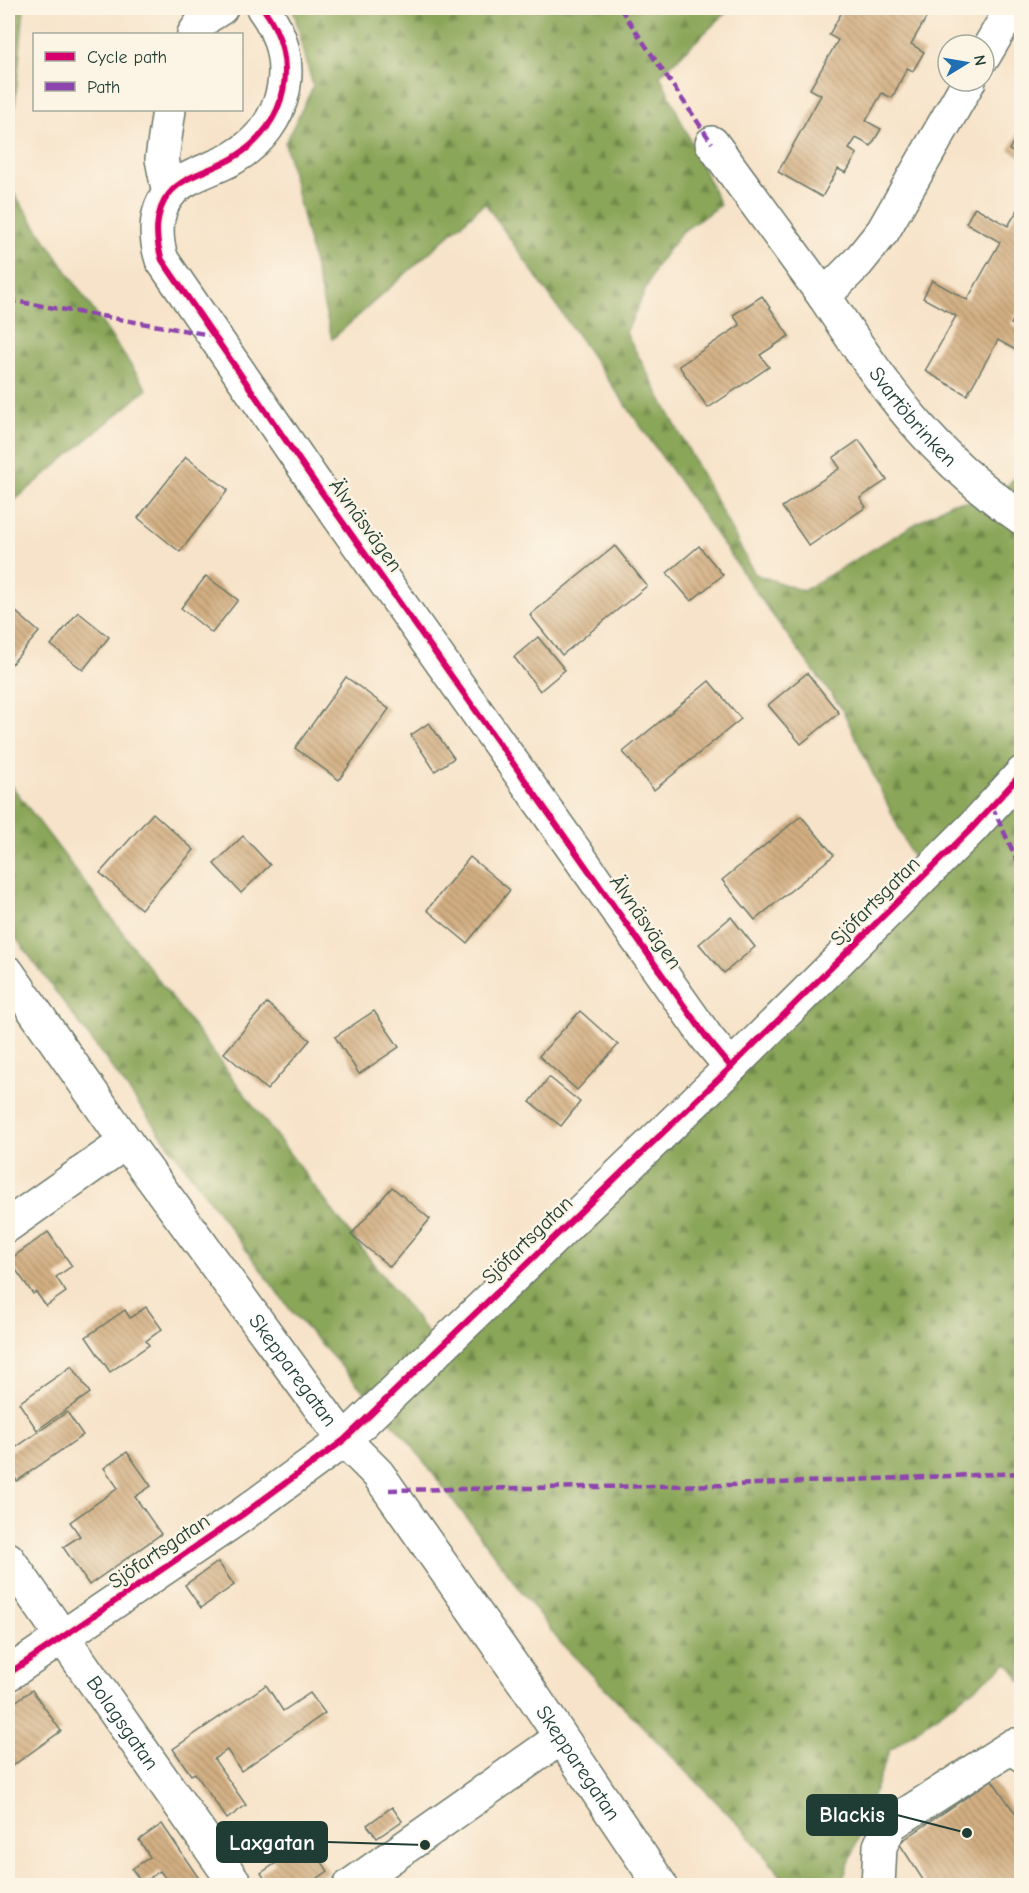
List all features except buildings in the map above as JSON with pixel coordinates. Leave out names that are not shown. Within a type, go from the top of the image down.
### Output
[{"type":"street","points":[[195,33],[205,18],[221,8]]},
{"type":"street","points":[[169,111],[162,159],[169,194],[196,175],[246,149],[278,108],[284,92],[285,55],[279,32],[263,8]]},
{"type":"street","points":[[996,35],[1012,8]]},
{"type":"street","points":[[824,296],[858,262],[883,231],[962,93]]},
{"type":"street","name":"Svartöbrinken","points":[[712,143],[824,296],[898,405],[933,445],[992,498],[1022,518]]},
{"type":"street","name":"Älvnäsvägen","points":[[169,194],[158,220],[156,240],[162,260],[707,1038],[731,1067]]},
{"type":"street","name":"Sjöfartsgatan","points":[[8,1674],[242,1515],[344,1440],[731,1067],[972,828],[1022,773]]},
{"type":"street","name":"Skepparegatan","points":[[8,973],[126,1142],[344,1440],[378,1474],[528,1688],[560,1739],[661,1886]]},
{"type":"street","points":[[8,1225],[126,1142]]},
{"type":"street","name":"Bolagsgatan","points":[[8,1559],[237,1886]]},
{"type":"street","points":[[350,1886],[560,1739]]},
{"type":"street","points":[[878,1886],[880,1846],[891,1824],[1014,1745],[1022,1755]]},
{"type":"green space","points":[[8,8],[24,8],[8,177]]},
{"type":"green space","points":[[293,8],[731,8],[660,75],[720,205],[682,232],[656,266],[626,333],[755,574],[803,591],[952,502],[994,501],[1021,470],[1021,1681],[1008,1663],[889,1751],[841,1885],[788,1885],[745,1831],[559,1641],[407,1439],[292,1312],[8,927],[8,781],[351,1235],[440,1349],[923,879],[842,709],[766,606],[485,203],[332,339],[285,143],[313,87]]},
{"type":"green space","points":[[8,185],[147,389],[8,506]]},
{"type":"marked path","points":[[620,8],[712,143]]},
{"type":"marked path","points":[[8,300],[211,335]]},
{"type":"marked path","points":[[992,806],[1022,871]]},
{"type":"marked path","points":[[389,1490],[731,1485],[1022,1473]]},
{"type":"cycle path","points":[[263,8],[275,28],[282,48],[285,69],[283,90],[277,109],[267,128],[252,144],[233,158],[191,177],[175,187],[169,194],[164,201],[157,226],[162,260],[313,480],[707,1038],[731,1067]]},
{"type":"cycle path","points":[[8,1674],[242,1515],[344,1440],[731,1067],[972,828],[1022,773]]},
{"type":"place","name":"Blackis","points":[[967,1833]]},
{"type":"place","name":"Laxgatan","points":[[425,1845]]}]
